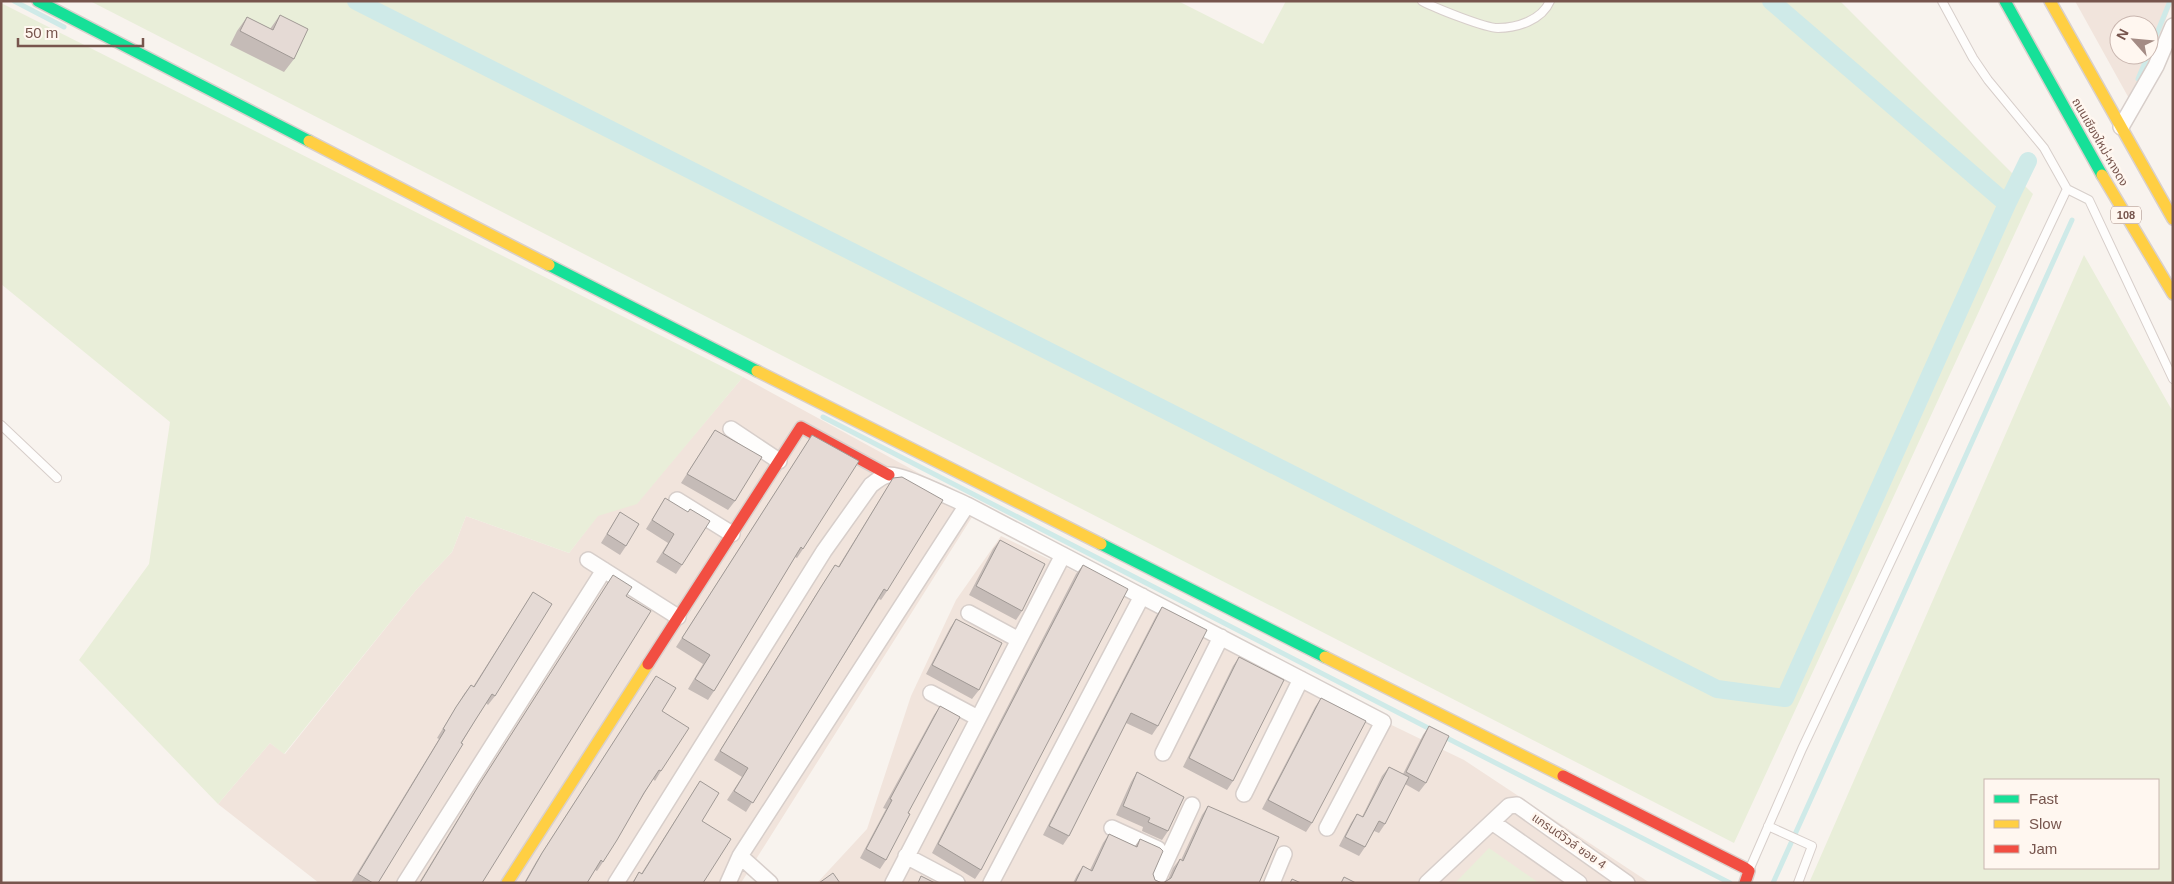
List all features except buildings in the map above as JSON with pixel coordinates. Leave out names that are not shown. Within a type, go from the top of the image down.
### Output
[{"type":"street","points":[[38,1],[677,331],[1747,876]]},
{"type":"street","name":"ถนนเชียงใหม่-หางดง","points":[[2005,1],[2086,148],[2173,294]]},
{"type":"street","name":"ถนนเชียงใหม่-หางดง","points":[[2050,1],[2173,219]]},
{"type":"street","points":[[2086,148],[2121,127],[2156,66],[2173,26]]},
{"type":"street","points":[[507,883],[801,427],[889,475],[903,478],[967,505],[1383,722],[1327,828]]},
{"type":"street","points":[[731,429],[779,461]]},
{"type":"street","points":[[616,883],[824,551],[871,485],[889,475]]},
{"type":"street","points":[[677,500],[732,534]]},
{"type":"street","points":[[728,883],[740,856],[967,505]]},
{"type":"street","points":[[893,883],[1063,555]]},
{"type":"street","points":[[588,560],[678,617]]},
{"type":"street","points":[[405,883],[604,570]]},
{"type":"street","points":[[991,883],[1142,596]]},
{"type":"street","points":[[969,613],[1019,640]]},
{"type":"street","points":[[1163,753],[1221,637]]},
{"type":"street","points":[[1244,794],[1301,679]]},
{"type":"street","points":[[931,693],[978,718]]},
{"type":"street","name":"แกรนด์วิวล์ ซอย 4","points":[[1492,822],[1509,806],[1517,805],[1627,883]]},
{"type":"street","points":[[1156,883],[1192,806]]},
{"type":"street","points":[[1427,883],[1492,822],[1579,883]]},
{"type":"street","points":[[1112,828],[1170,854]]},
{"type":"street","points":[[1272,883],[1284,854]]},
{"type":"street","points":[[740,856],[770,883]]},
{"type":"street","points":[[906,856],[957,883]]},
{"type":"lane","points":[[1422,1],[1436,8],[1497,28],[1528,24],[1550,1]]},
{"type":"lane","points":[[1942,1],[1973,58],[1988,80],[2044,148],[2067,190],[2088,200],[2173,378]]},
{"type":"lane","points":[[1747,876],[1768,826],[2067,190]]},
{"type":"lane","points":[[1,425],[57,478]]},
{"type":"lane","points":[[1768,826],[1812,846],[1798,883]]},
{"type":"shaded area","points":[[2075,1],[2173,1],[2159,37],[2159,15],[2109,15],[2109,62]]},
{"type":"shaded area","points":[[2110,65],[2148,65],[2131,102]]},
{"type":"shaded area","points":[[743,377],[979,506],[741,883],[319,883],[218,804],[270,743],[285,754],[416,590],[452,552],[466,516],[569,553],[598,515],[637,503]]},
{"type":"shaded area","points":[[1001,536],[1464,760],[1650,883],[817,883],[867,829],[911,696],[956,600]]},
{"type":"green space","points":[[90,1],[1178,1],[1263,44],[1286,1],[1840,1],[2033,194],[1734,843]]},
{"type":"green space","points":[[1,3],[743,377],[637,504],[598,516],[569,553],[466,516],[452,552],[416,590],[284,754],[270,743],[218,804],[79,660],[149,564],[170,422],[1,284]]},
{"type":"green space","points":[[2084,255],[2173,412],[2173,883],[1809,883]]},
{"type":"green space","points":[[1489,848],[1539,883],[1455,883]]},
{"type":"waterway","points":[[14,1],[64,27]]},
{"type":"waterway","points":[[356,1],[1717,689],[1785,698],[2028,161]]},
{"type":"waterway","points":[[1771,1],[2007,204]]},
{"type":"waterway","points":[[2159,28],[2170,1]]},
{"type":"waterway","points":[[2138,79],[2144,65]]},
{"type":"waterway","points":[[1773,883],[2072,220]]},
{"type":"waterway","points":[[823,417],[1434,731]]},
{"type":"waterway","points":[[1443,736],[1730,883]]},
{"type":"traffic: fast","points":[[38,1],[309,141]]},
{"type":"traffic: fast","points":[[2005,1],[2102,175]]},
{"type":"traffic: fast","points":[[549,265],[757,371]]},
{"type":"traffic: fast","points":[[1101,544],[1325,657]]},
{"type":"traffic: slow","points":[[2050,1],[2173,219]]},
{"type":"traffic: slow","points":[[309,141],[549,265]]},
{"type":"traffic: slow","points":[[2102,175],[2173,294]]},
{"type":"traffic: slow","points":[[757,371],[1101,544]]},
{"type":"traffic: slow","points":[[1325,657],[1563,776]]},
{"type":"traffic: slow","points":[[507,883],[648,664]]},
{"type":"traffic: jam","points":[[648,664],[801,427],[889,475]]},
{"type":"traffic: jam","points":[[1563,776],[1745,868],[1749,871],[1745,883]]}]
